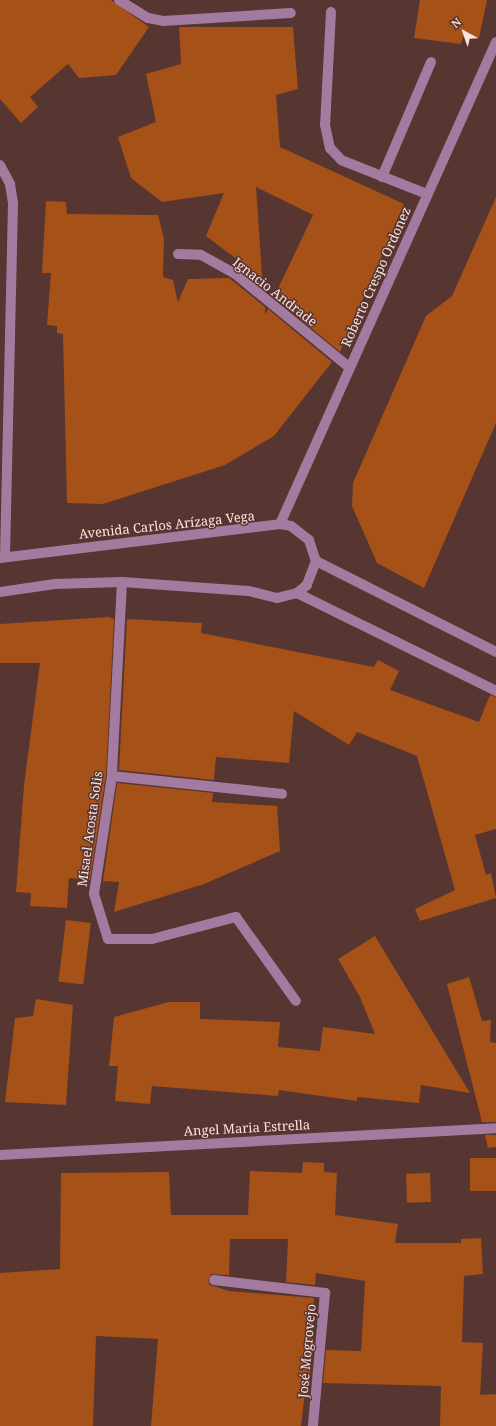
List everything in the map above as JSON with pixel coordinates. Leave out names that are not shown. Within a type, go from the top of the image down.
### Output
[{"type":"street","points":[[119,0],[148,18],[162,21],[291,13]]},
{"type":"street","points":[[331,12],[326,125],[330,148],[341,160],[427,194]]},
{"type":"street","name":"Roberto Crespo Ordonez","points":[[280,524],[349,367],[496,42]]},
{"type":"street","points":[[382,177],[431,62]]},
{"type":"street","points":[[0,165],[10,184],[13,204],[2,558]]},
{"type":"street","name":"Ignacio Andrade","points":[[178,254],[201,255],[234,273],[349,367]]},
{"type":"street","points":[[0,592],[55,584],[122,582],[248,591],[277,598],[297,593],[307,585],[316,561],[309,540],[292,526],[280,524]]},
{"type":"street","name":"Avenida Carlos Arízaga Vega","points":[[2,558],[248,530],[280,524]]},
{"type":"street","points":[[316,561],[496,652]]},
{"type":"street","name":"Misael Acosta Solis","points":[[122,582],[112,776],[94,894],[108,939],[152,939],[236,917],[296,1001]]},
{"type":"street","points":[[297,593],[496,691]]},
{"type":"street","points":[[112,776],[282,794]]},
{"type":"street","name":"Angel Maria Estrella","points":[[0,1155],[496,1128]]},
{"type":"street","name":"José Mogrovejo","points":[[214,1280],[325,1293],[313,1426]]},
{"type":"building","points":[[0,0],[111,0],[149,27],[116,75],[79,78],[68,64],[30,97],[38,107],[21,123],[0,99]]},
{"type":"building","points":[[420,0],[487,0],[479,38],[463,37],[461,44],[414,38]]},
{"type":"building","points":[[179,27],[293,27],[298,89],[276,95],[280,147],[404,204],[340,352],[274,297],[313,215],[256,187],[263,289],[249,277],[259,276],[206,236],[224,193],[162,202],[131,178],[118,137],[156,122],[146,74],[181,64]]},
{"type":"building","points":[[496,197],[496,423],[424,588],[377,563],[352,506],[353,483],[426,316],[452,296]]},
{"type":"building","points":[[46,201],[66,202],[67,214],[158,215],[164,239],[163,277],[173,280],[178,302],[188,279],[229,278],[265,307],[265,315],[268,309],[332,362],[274,436],[225,465],[103,504],[67,503],[63,334],[57,333],[57,326],[47,325],[51,273],[42,273]]},
{"type":"building","points":[[109,617],[114,619],[106,775],[90,880],[69,878],[67,908],[30,906],[31,893],[16,892],[24,785],[40,663],[0,663],[0,624]]},
{"type":"building","points":[[127,619],[202,623],[201,633],[374,667],[378,660],[399,671],[390,690],[479,722],[490,695],[496,697],[496,829],[475,835],[486,875],[491,873],[496,898],[420,921],[415,909],[455,890],[417,756],[357,732],[349,745],[294,711],[289,763],[216,757],[214,780],[119,770]]},
{"type":"building","points":[[117,783],[213,793],[212,802],[277,806],[280,851],[204,884],[114,912],[119,882],[103,881]]},
{"type":"building","points":[[66,920],[91,923],[83,985],[58,982]]},
{"type":"building","points":[[375,936],[470,1093],[421,1085],[419,1103],[357,1097],[357,1101],[279,1090],[278,1096],[152,1086],[150,1104],[115,1101],[118,1066],[109,1066],[114,1017],[169,1002],[200,1002],[200,1019],[280,1022],[278,1047],[320,1051],[323,1027],[375,1034],[360,997],[338,959]]},
{"type":"building","points":[[469,977],[482,1021],[491,1020],[490,1042],[496,1043],[496,1122],[482,1122],[447,984]]},
{"type":"building","points":[[36,999],[73,1005],[66,1105],[5,1102],[15,1018],[33,1016]]},
{"type":"building","points":[[485,1135],[496,1135],[496,1147],[488,1148]]},
{"type":"building","points":[[470,1158],[496,1158],[496,1191],[470,1191]]},
{"type":"building","points":[[303,1162],[324,1163],[324,1172],[337,1173],[335,1215],[398,1224],[395,1243],[461,1243],[461,1239],[481,1238],[483,1274],[464,1276],[462,1342],[483,1343],[480,1395],[496,1394],[496,1426],[440,1426],[441,1386],[323,1383],[326,1350],[361,1351],[365,1281],[316,1273],[315,1285],[286,1282],[288,1239],[230,1239],[229,1275],[211,1274],[208,1280],[210,1285],[229,1291],[314,1298],[310,1382],[305,1392],[301,1426],[151,1426],[158,1339],[96,1336],[93,1426],[0,1426],[0,1273],[60,1269],[61,1173],[169,1172],[171,1215],[248,1215],[250,1171],[302,1173]]},
{"type":"building","points":[[430,1173],[431,1202],[407,1203],[406,1174]]}]
